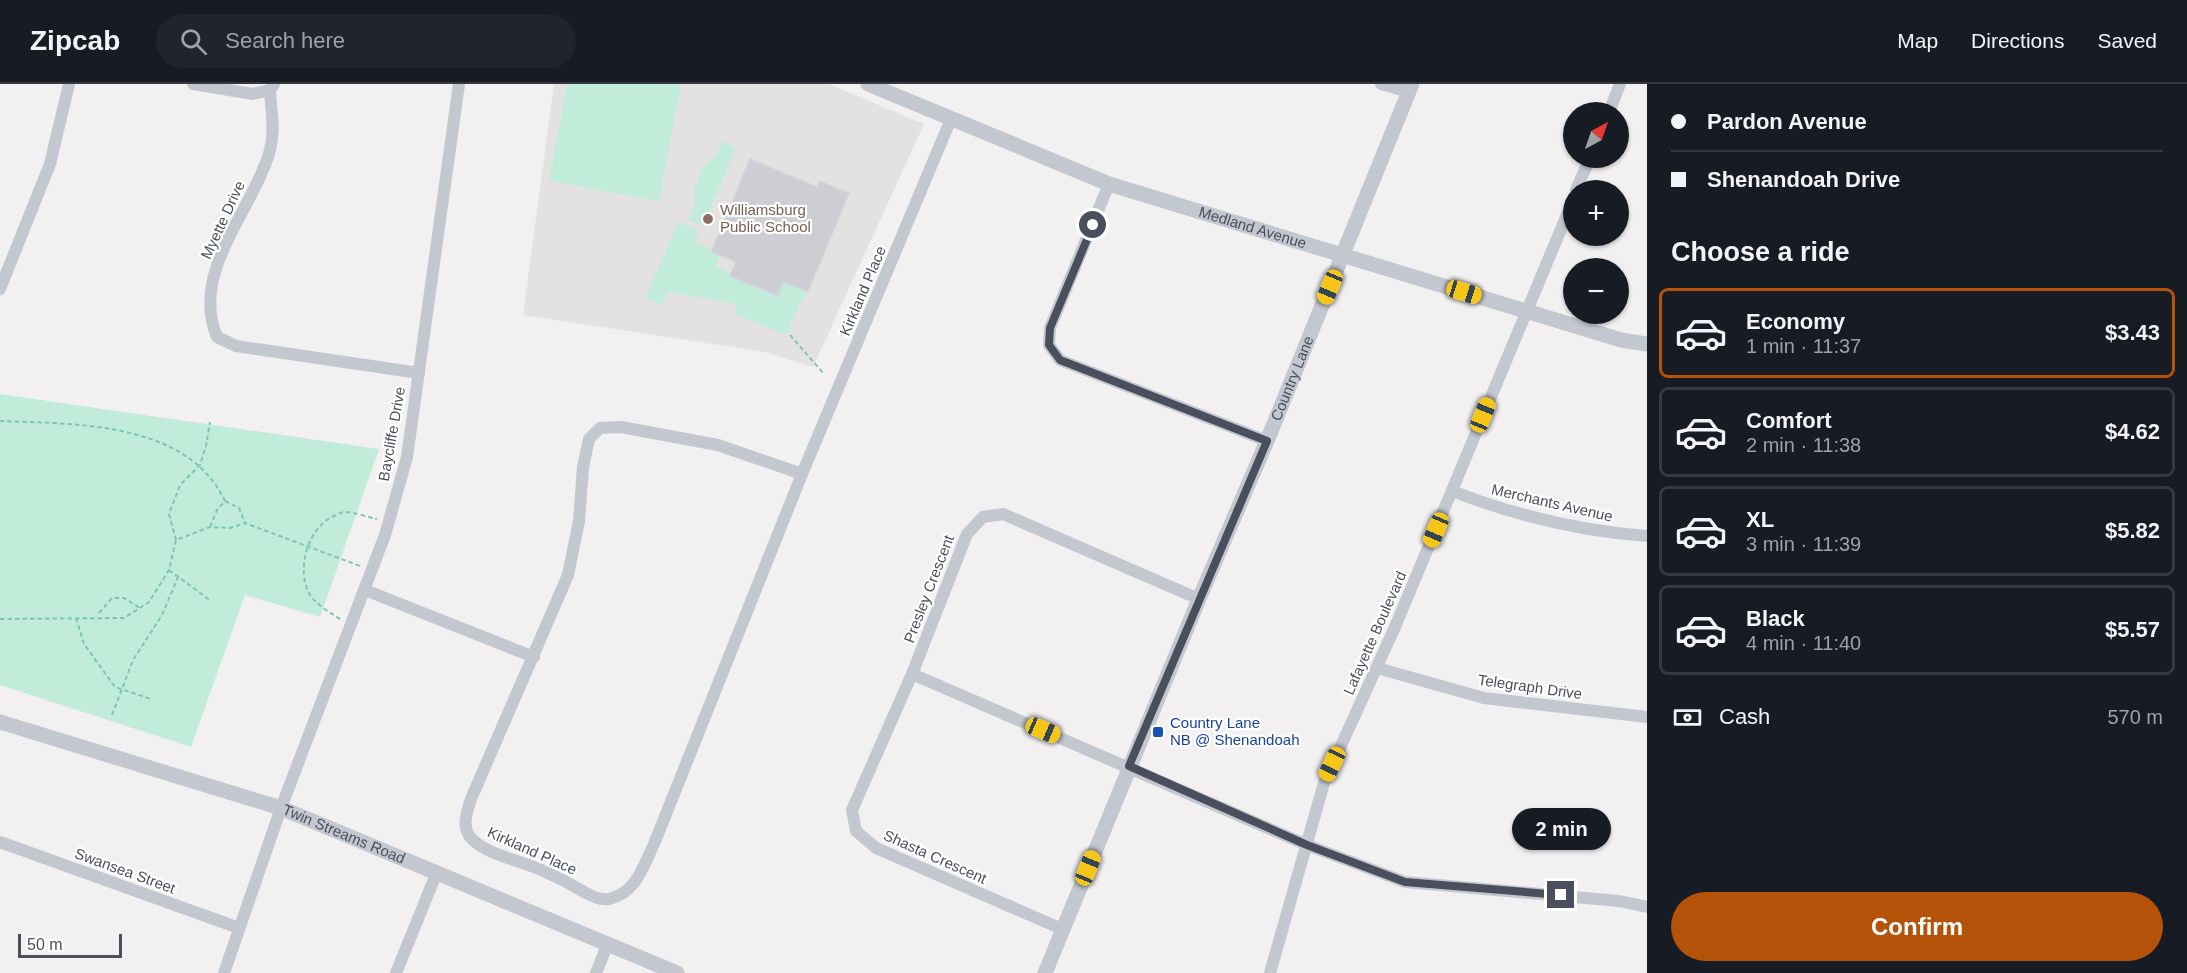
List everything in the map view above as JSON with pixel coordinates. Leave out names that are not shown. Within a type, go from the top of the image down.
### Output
[{"type":"street","points":[[0,289],[50,164],[69,84]]},
{"type":"street","points":[[193,84],[253,94],[272,87]]},
{"type":"street","name":"Baycliffe Drive","points":[[224,973],[281,808],[365,590],[407,457],[459,84]]},
{"type":"street","name":"Medland Avenue","points":[[868,84],[1109,184],[1621,339],[1647,344]]},
{"type":"street","points":[[1381,84],[1410,88]]},
{"type":"street","points":[[1613,102],[1620,84]]},
{"type":"street","name":"Myette Drive","points":[[272,87],[274,123],[269,153],[255,188],[228,238],[215,274],[211,298],[211,321],[218,337],[236,346],[419,372]]},
{"type":"street","name":"Country Lane","points":[[1045,973],[1129,766],[1267,441],[1410,88]]},
{"type":"street","name":"Kirkland Place","points":[[802,474],[718,445],[621,427],[600,428],[589,439],[583,467],[579,520],[568,574],[471,799],[466,816],[466,828],[470,837],[481,846],[545,872],[596,898],[608,899],[629,890],[637,881],[654,844],[802,474],[951,119]]},
{"type":"street","points":[[1109,184],[1050,328],[1049,345],[1060,360],[1267,441]]},
{"type":"street","name":"Lafayette Boulevard","points":[[1270,973],[1324,783],[1377,668],[1563,224]]},
{"type":"street","name":"Merchants Avenue","points":[[1452,491],[1504,510],[1609,533],[1647,536]]},
{"type":"street","name":"Presley Crescent","points":[[912,674],[967,534],[983,517],[1003,514],[1199,599]]},
{"type":"street","points":[[365,590],[534,657]]},
{"type":"street","name":"Telegraph Drive","points":[[1377,668],[1484,698],[1647,717]]},
{"type":"street","points":[[912,674],[1307,845],[1405,882],[1619,901],[1647,907]]},
{"type":"street","name":"Shasta Crescent","points":[[912,674],[852,810],[856,831],[876,848],[1062,929]]},
{"type":"street","name":"Twin Streams Road","points":[[0,722],[281,808],[677,973]]},
{"type":"street","name":"Swansea Street","points":[[0,842],[239,928]]},
{"type":"street","points":[[396,973],[437,872]]},
{"type":"street","points":[[596,973],[608,943]]},
{"type":"path","points":[[790,335],[824,374]]},
{"type":"path","points":[[0,421],[72,424],[120,431],[167,444],[200,465],[217,485],[225,501],[239,508],[245,523]]},
{"type":"path","points":[[0,619],[124,618],[149,602],[169,570],[176,540],[169,514],[180,485],[200,465],[210,422]]},
{"type":"path","points":[[210,527],[217,510],[225,501]]},
{"type":"path","points":[[351,626],[317,603],[308,591],[304,570],[308,546],[312,536],[323,522],[343,512],[388,522]]},
{"type":"path","points":[[176,540],[210,527],[230,528],[245,523],[372,570]]},
{"type":"path","points":[[169,570],[211,601]]},
{"type":"path","points":[[112,716],[120,689],[133,660],[162,615],[178,577]]},
{"type":"path","points":[[99,613],[112,598],[124,598],[140,608]]},
{"type":"path","points":[[76,618],[84,644],[115,687],[151,699]]},
{"type":"shaded area","name":"Williamsburg Public School","points":[[554,84],[829,84],[924,124],[813,367],[765,352],[523,315]]},
{"type":"green space","points":[[567,84],[681,84],[659,201],[549,181]]},
{"type":"green space","points":[[723,141],[736,148],[703,226],[688,220],[695,203],[694,189],[704,165],[715,157]]},
{"type":"green space","points":[[678,222],[699,231],[695,242],[721,253],[716,267],[772,292],[779,277],[808,289],[786,335],[735,314],[736,304],[668,292],[662,305],[645,298]]},
{"type":"green space","points":[[0,394],[379,449],[320,617],[245,595],[191,747],[0,685]]},
{"type":"building","points":[[750,159],[817,187],[819,181],[849,193],[808,292],[783,282],[778,296],[730,276],[736,262],[711,252]]},
{"type":"place","name":"Williamsburg Public School","points":[[708,219]]},
{"type":"place","name":"Country Lane NB @ Shenandoah","points":[[1158,732]]},
{"type":"route","points":[[1093,225],[1050,328],[1049,345],[1060,360],[1267,441],[1129,766],[1307,845],[1405,882],[1561,895]]}]
